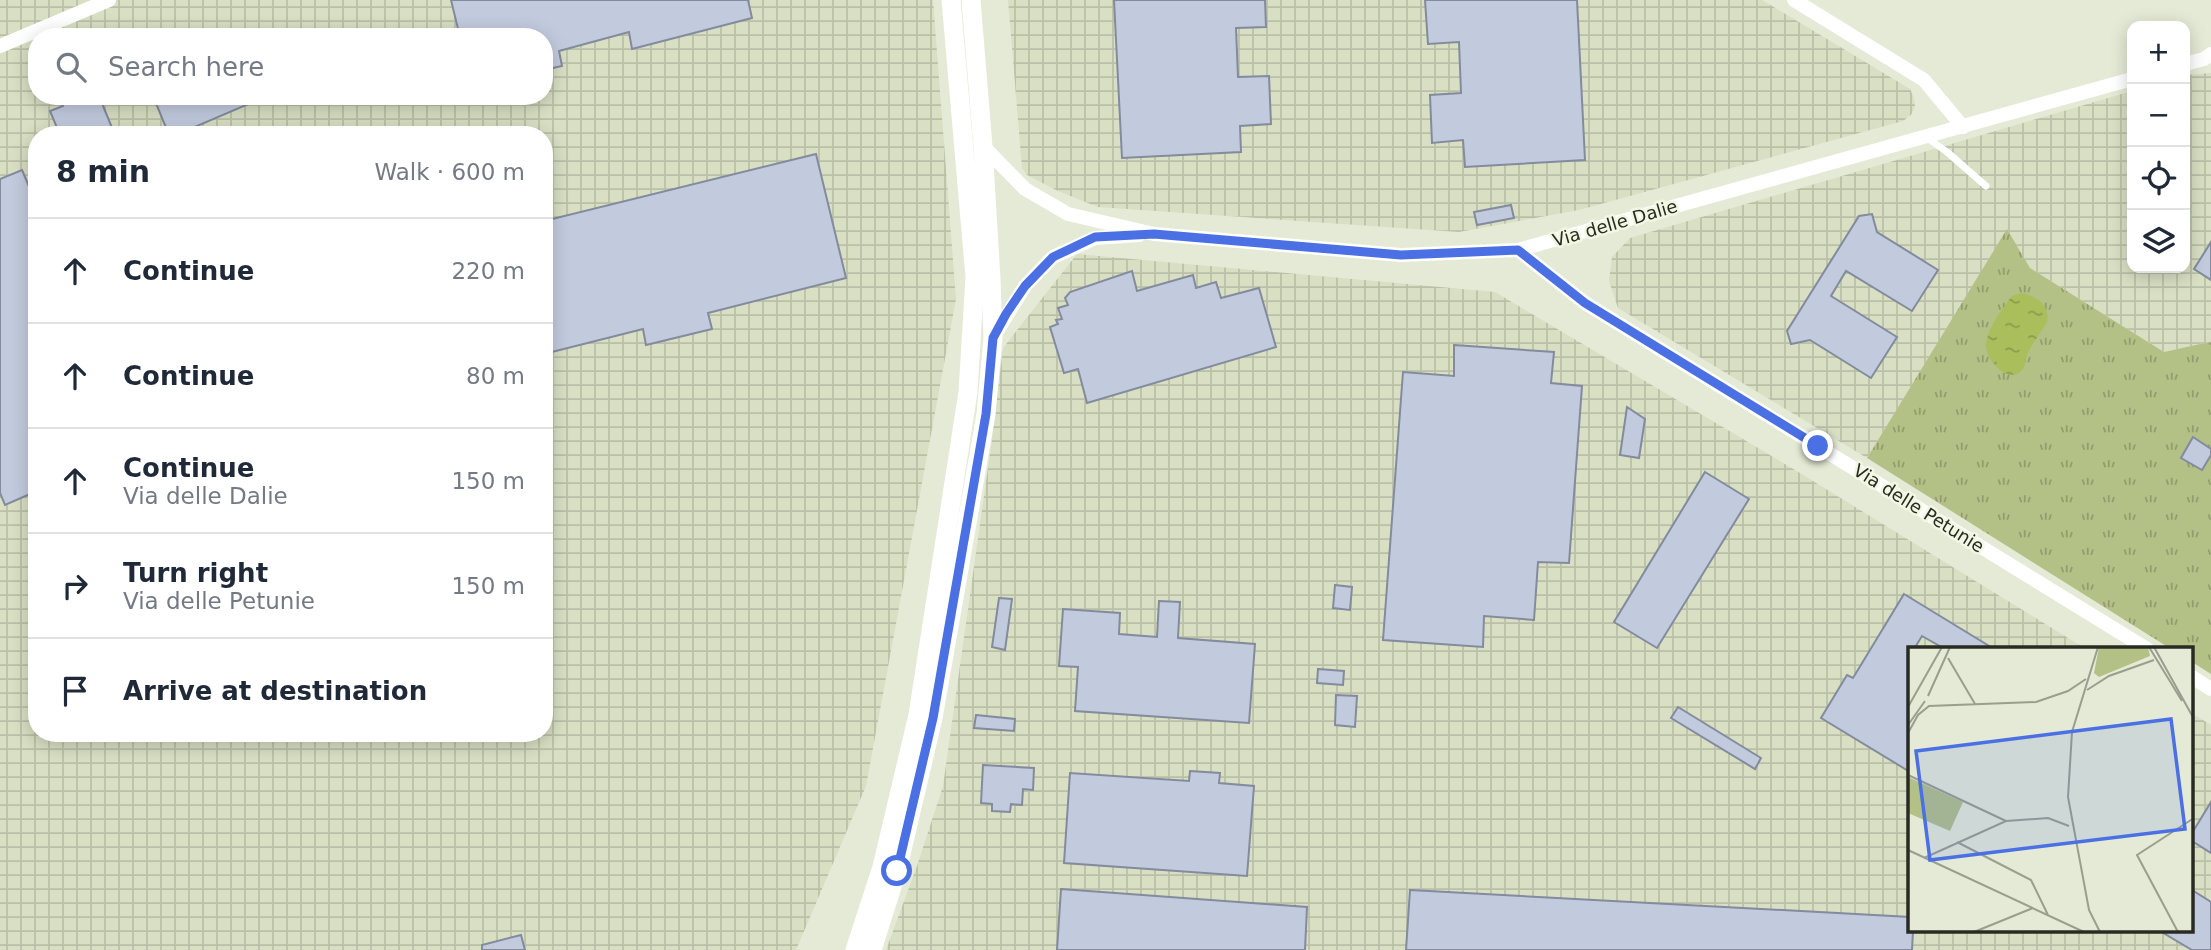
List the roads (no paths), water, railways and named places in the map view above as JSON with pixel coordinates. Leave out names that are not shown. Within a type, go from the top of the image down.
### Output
[{"type":"main road","points":[[855,950],[882,867],[918,715],[968,392],[975,276],[951,0]]},
{"type":"main road","points":[[872,950],[897,871],[933,718],[986,414],[993,338],[983,146],[971,0]]},
{"type":"street","points":[[43,28],[109,0]]},
{"type":"street","points":[[1794,0],[1924,80],[1963,127]]},
{"type":"street","points":[[0,46],[28,34]]},
{"type":"street","points":[[2190,63],[2211,54]]},
{"type":"street","name":"Via delle Dalie","points":[[983,146],[1026,188],[1068,214],[1154,234],[1401,255],[1518,250],[2127,80]]},
{"type":"street","points":[[993,338],[1025,286],[1053,257],[1095,237],[1154,234]]},
{"type":"street","name":"Via delle Petunie","points":[[1518,250],[1585,303],[2144,647]]},
{"type":"street","points":[[2194,678],[2211,689]]},
{"type":"lane","points":[[1925,137],[1986,186]]},
{"type":"water","points":[[2022,293],[2041,303],[2048,316],[2026,357],[2025,365],[2017,374],[2011,375],[1993,363],[1986,344],[1990,331],[2012,296]]}]
